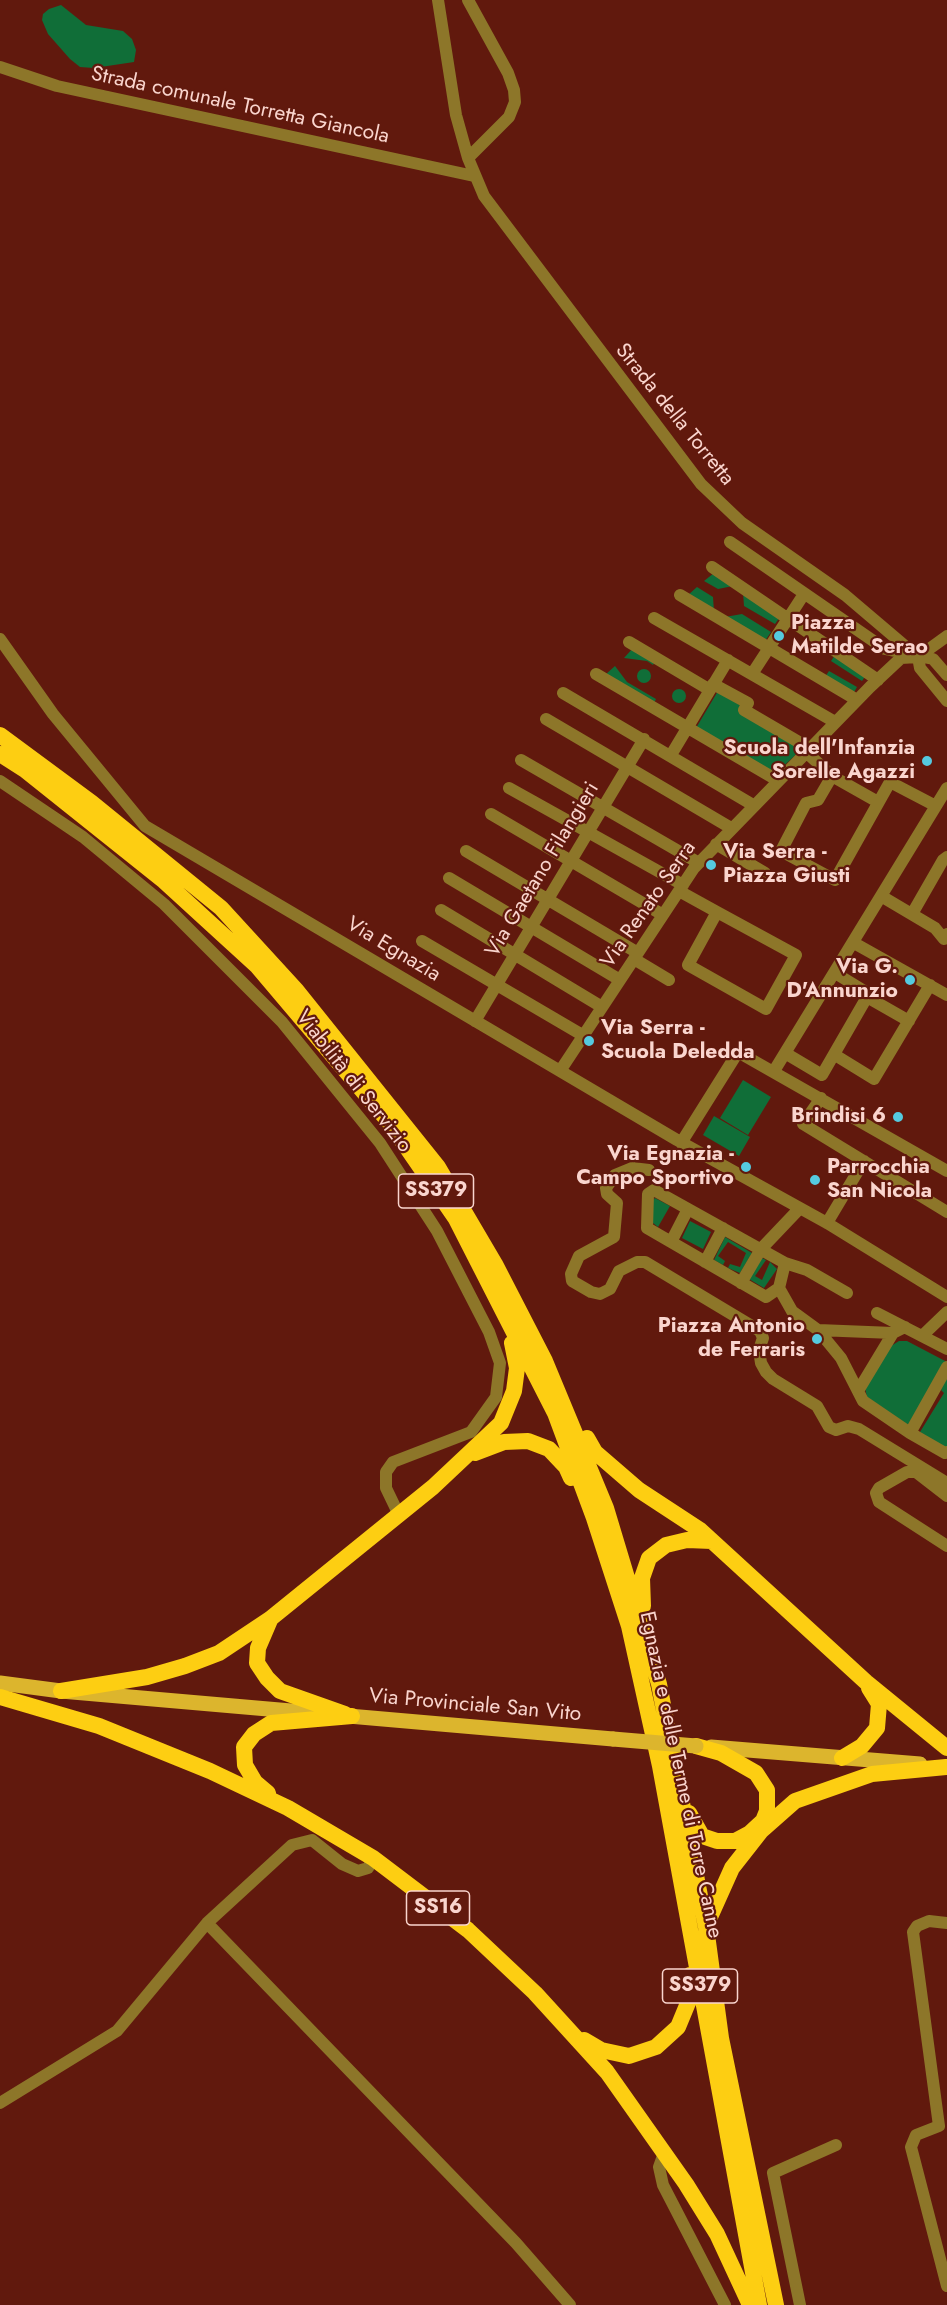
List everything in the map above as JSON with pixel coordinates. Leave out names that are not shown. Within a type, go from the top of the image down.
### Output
[{"type":"highway","name":"Egnazia e delle Terme di Torre Canne","points":[[0,735],[92,803],[221,908],[297,991],[438,1167],[495,1264],[545,1361],[606,1508],[659,1684],[706,1927],[721,2038],[776,2305]]},
{"type":"highway","name":"Egnazia e delle Terme di Torre Canne","points":[[0,754],[25,770],[164,881],[257,966],[389,1122],[456,1220],[555,1413],[629,1626],[660,1766],[759,2305]]},
{"type":"highway","points":[[61,1691],[147,1677],[219,1653],[270,1619],[399,1515],[501,1423],[514,1391],[517,1368],[508,1325]]},
{"type":"highway","points":[[545,1361],[595,1452],[639,1490],[700,1530],[866,1682],[947,1748]]},
{"type":"highway","points":[[468,1455],[504,1442],[528,1441],[549,1449],[566,1467],[602,1561],[611,1570]]},
{"type":"highway","points":[[659,1684],[640,1592],[649,1558],[666,1545],[687,1540],[712,1541]]},
{"type":"highway","points":[[270,1619],[258,1648],[257,1663],[267,1678],[280,1691],[352,1716]]},
{"type":"highway","points":[[842,1758],[862,1746],[877,1728],[879,1704],[866,1682]]},
{"type":"highway","name":"SS16","points":[[0,1697],[99,1726],[210,1771],[288,1808],[374,1858],[468,1930],[535,1993],[616,2086],[664,2153],[717,2234],[750,2305]]},
{"type":"highway","points":[[288,1808],[255,1782],[245,1765],[244,1747],[254,1734],[271,1723],[352,1716]]},
{"type":"highway","points":[[676,1770],[689,1813],[702,1836],[717,1841],[735,1841],[750,1833],[763,1821],[769,1797],[756,1773],[721,1753],[696,1746]]},
{"type":"highway","points":[[706,1927],[732,1868],[761,1831],[795,1801],[872,1774],[947,1767]]},
{"type":"highway","points":[[570,2032],[601,2050],[629,2056],[656,2048],[678,2027],[690,1998],[689,1954],[672,1855],[674,1844]]},
{"type":"highway","points":[[616,2086],[622,2064],[629,2056]]},
{"type":"main road","name":"Via Provinciale San Vito","points":[[0,1683],[61,1691],[947,1767]]},
{"type":"street","name":"Strada della Torretta","points":[[438,0],[456,115],[474,176],[484,196],[701,484],[742,523],[845,595],[918,657],[920,668],[947,701]]},
{"type":"street","points":[[468,0],[508,73],[514,90],[515,102],[509,117],[468,158]]},
{"type":"street","name":"Strada comunale Torretta Giancola","points":[[0,67],[57,86],[474,176]]},
{"type":"street","name":"Strada della Torretta","points":[[730,542],[885,649],[933,659],[947,675]]},
{"type":"street","points":[[712,567],[878,680]]},
{"type":"street","points":[[752,674],[804,594]]},
{"type":"street","points":[[680,595],[857,700]]},
{"type":"street","points":[[654,618],[835,722]]},
{"type":"street","points":[[918,657],[947,636]]},
{"type":"street","name":"Via Egnazia","points":[[0,639],[53,714],[145,825],[681,1143],[827,1223],[947,1297]]},
{"type":"street","points":[[629,642],[748,704],[744,710],[808,750],[832,776],[878,802]]},
{"type":"street","name":"Via Renato Serra","points":[[560,1071],[699,863],[777,780],[901,658],[918,657]]},
{"type":"street","points":[[671,755],[728,660]]},
{"type":"street","points":[[596,674],[777,780]]},
{"type":"street","points":[[563,693],[753,805]]},
{"type":"street","points":[[546,719],[731,828]]},
{"type":"street","name":"Via Gaetano Filangieri","points":[[476,1021],[644,739]]},
{"type":"street","points":[[521,760],[699,863]]},
{"type":"street","points":[[832,776],[818,800],[806,803],[781,851],[835,880],[890,782],[934,805]]},
{"type":"street","name":"Viabilità di Servizio","points":[[0,781],[83,837],[164,904],[282,1022],[380,1143],[436,1231],[489,1332],[500,1363],[496,1397],[471,1432],[393,1462],[386,1472],[386,1488],[399,1515]]},
{"type":"street","points":[[509,788],[588,832],[717,912],[796,955],[766,1009],[687,965],[717,912]]},
{"type":"street","points":[[774,1071],[854,943],[934,805],[947,788]]},
{"type":"street","points":[[491,814],[663,915]]},
{"type":"street","points":[[716,844],[765,873]]},
{"type":"street","points":[[466,851],[548,900],[636,956],[669,980]]},
{"type":"street","points":[[912,914],[943,860],[947,857]]},
{"type":"street","points":[[449,878],[620,980]]},
{"type":"street","points":[[882,896],[935,928],[944,939],[947,934]]},
{"type":"street","points":[[441,910],[602,1007]]},
{"type":"street","points":[[422,941],[584,1036]]},
{"type":"street","points":[[854,943],[947,995]]},
{"type":"street","points":[[835,973],[866,992],[867,997],[909,1021]]},
{"type":"street","points":[[835,1055],[874,1079],[930,986]]},
{"type":"street","points":[[785,1053],[822,1075],[867,997]]},
{"type":"street","points":[[681,1143],[738,1052],[947,1171]]},
{"type":"street","points":[[820,1098],[803,1124],[947,1212]]},
{"type":"street","points":[[827,1223],[864,1161]]},
{"type":"street","points":[[649,1170],[632,1168],[615,1175],[606,1188],[607,1194],[617,1203],[614,1237],[579,1256],[571,1274],[572,1281],[591,1292],[600,1294],[610,1289],[619,1271],[637,1262],[645,1262],[760,1331],[763,1338],[759,1350],[766,1372],[772,1379],[817,1406],[829,1427],[836,1430],[848,1426],[860,1429],[947,1483]]},
{"type":"street","points":[[785,1263],[779,1288],[766,1298],[647,1228],[648,1194],[654,1190],[785,1263],[807,1270],[847,1293]]},
{"type":"street","points":[[741,1283],[761,1249],[800,1208]]},
{"type":"street","points":[[671,1242],[688,1209]]},
{"type":"street","points":[[705,1262],[723,1228]]},
{"type":"street","points":[[779,1288],[792,1311],[818,1330],[849,1370],[863,1401],[910,1433],[945,1453],[947,1452]]},
{"type":"street","points":[[922,1336],[947,1312]]},
{"type":"street","points":[[878,1313],[947,1349]]},
{"type":"street","points":[[818,1330],[893,1333],[905,1327]]},
{"type":"street","points":[[858,1391],[893,1333]]},
{"type":"street","points":[[910,1433],[947,1367]]},
{"type":"street","points":[[947,1496],[916,1472],[907,1472],[879,1488],[876,1493],[879,1502],[947,1546]]},
{"type":"street","points":[[0,2103],[117,2031],[207,1923],[292,1845],[312,1840],[351,1869],[364,1870],[374,1858]]},
{"type":"street","points":[[947,1923],[929,1921],[917,1926],[913,1932],[944,2127],[916,2135],[911,2147],[947,2286]]},
{"type":"street","points":[[207,1923],[516,2243],[570,2305]]},
{"type":"street","points":[[800,2305],[774,2173],[836,2145]]},
{"type":"street","points":[[664,2153],[660,2167],[663,2185],[725,2305]]},
{"type":"green space","points":[[61,5],[86,25],[123,31],[132,39],[136,50],[134,62],[94,68],[80,67],[48,34],[42,20],[43,14],[49,9]]},
{"type":"green space","points":[[714,573],[733,586],[718,589],[704,581]]},
{"type":"green space","points":[[697,587],[713,597],[714,612],[687,596]]},
{"type":"green space","points":[[743,592],[780,617],[775,624],[744,606]]},
{"type":"green space","points":[[742,614],[771,632],[765,641],[725,617]]},
{"type":"green space","points":[[633,648],[655,661],[653,665],[647,661],[624,658]]},
{"type":"green space","points":[[835,655],[866,675],[862,681],[831,661]]},
{"type":"green space","points":[[615,666],[627,682],[656,699],[654,703],[605,675]]},
{"type":"green space","points":[[644,669],[649,671],[651,676],[649,681],[644,683],[639,681],[637,676],[639,671]]},
{"type":"green space","points":[[829,671],[857,687],[853,694],[825,677]]},
{"type":"green space","points":[[679,689],[684,691],[686,696],[684,701],[679,703],[674,701],[672,696],[674,691]]},
{"type":"green space","points":[[718,691],[804,747],[774,775],[696,728]]},
{"type":"green space","points":[[743,1080],[771,1097],[748,1135],[720,1118]]},
{"type":"green space","points":[[714,1116],[750,1137],[739,1156],[703,1135]]},
{"type":"green space","points":[[655,1198],[670,1206],[658,1227],[653,1223],[652,1201]]},
{"type":"green space","points":[[690,1221],[711,1232],[703,1249],[682,1238]]},
{"type":"green space","points":[[725,1237],[752,1253],[740,1273],[728,1268],[730,1264],[740,1267],[746,1253],[728,1242],[718,1256],[725,1261],[723,1265],[714,1260]]},
{"type":"green space","points":[[762,1258],[766,1260],[755,1276],[762,1280],[770,1262],[777,1269],[764,1288],[749,1279]]},
{"type":"green space","points":[[899,1341],[907,1341],[947,1362],[908,1425],[867,1397],[865,1388],[891,1346]]},
{"type":"green space","points":[[947,1376],[947,1447],[943,1448],[920,1432],[944,1393],[941,1390]]},
{"type":"place","name":"Piazza Matilde Serao","points":[[779,636]]},
{"type":"place","name":"Scuola dell'Infanzia Sorelle Agazzi","points":[[927,761]]},
{"type":"place","name":"Via Serra - Piazza Giusti","points":[[711,865]]},
{"type":"place","name":"Via G. D'Annunzio","points":[[910,980]]},
{"type":"place","name":"Via Serra - Scuola Deledda","points":[[589,1041]]},
{"type":"place","name":"Brindisi 6","points":[[898,1117]]},
{"type":"place","name":"Via Egnazia - Campo Sportivo","points":[[746,1167]]},
{"type":"place","name":"Parrocchia San Nicola","points":[[815,1180]]},
{"type":"place","name":"Piazza Antonio de Ferraris","points":[[817,1339]]}]
